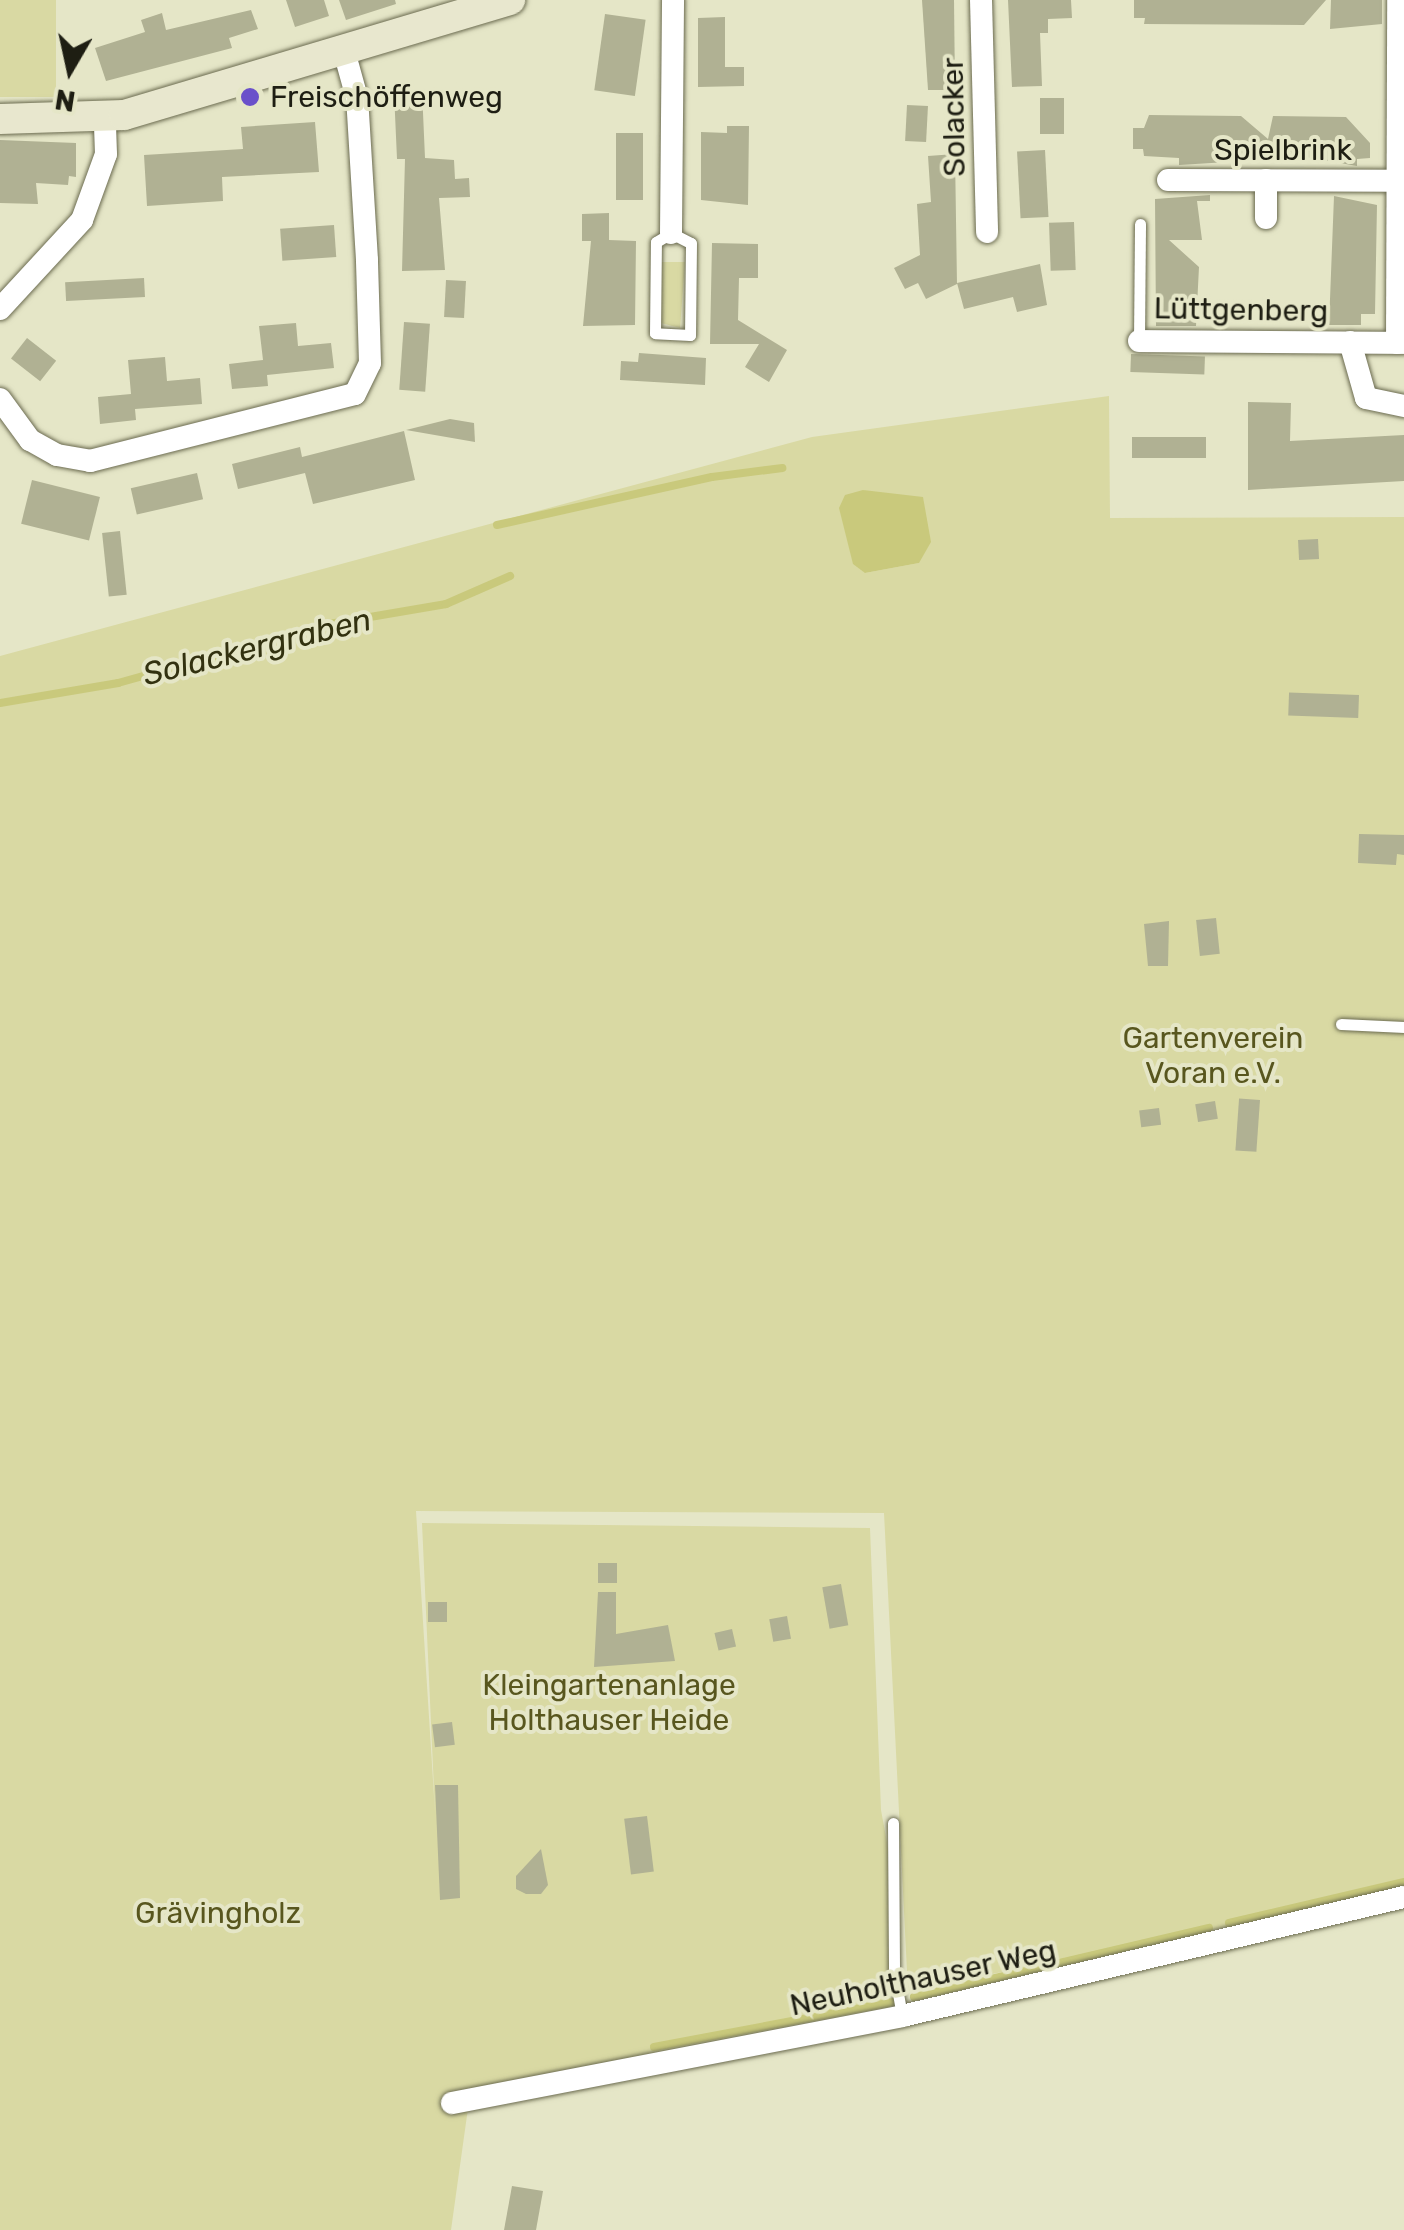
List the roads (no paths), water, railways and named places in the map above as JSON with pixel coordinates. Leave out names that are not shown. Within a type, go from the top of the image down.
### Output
[{"type":"main road","points":[[0,119],[105,117],[344,52],[510,0]]},
{"type":"street","points":[[671,233],[674,0]]},
{"type":"street","name":"Solacker","points":[[981,0],[987,232]]},
{"type":"street","name":"Lüttgenberg","points":[[1140,341],[1400,343],[1398,0]]},
{"type":"street","points":[[0,400],[30,440],[57,455],[90,461],[355,394],[370,363],[367,260],[357,98],[344,52]]},
{"type":"street","points":[[0,309],[82,220],[106,154],[105,117]]},
{"type":"street","name":"Spielbrink","points":[[1168,180],[1398,181]]},
{"type":"street","points":[[1266,180],[1266,218]]},
{"type":"street","points":[[1350,342],[1366,398],[1404,406]]},
{"type":"street","name":"Neuholthauser Weg","points":[[452,2103],[902,2016],[1404,1897]]},
{"type":"lane","name":"Lüttgenberg","points":[[1140,224],[1140,341]]},
{"type":"lane","points":[[671,233],[690,243],[690,334],[655,334],[656,242],[671,233]]},
{"type":"lane","points":[[1341,1024],[1404,1026]]},
{"type":"lane","points":[[894,1823],[894,1971],[902,2016]]},
{"type":"waterway","points":[[497,525],[712,477],[782,468]]},
{"type":"waterway","name":"Solackergraben","points":[[0,703],[118,683],[329,624],[446,604],[510,576]]},
{"type":"waterway","points":[[1229,1923],[1404,1882]]},
{"type":"waterway","points":[[914,1997],[1209,1928]]},
{"type":"waterway","points":[[654,2047],[892,2002]]},
{"type":"place","name":"Freischöffenweg","points":[[250,97]]},
{"type":"park label","name":"Gartenverein Voran e.V.","points":[[1213,1055]]},
{"type":"park label","name":"Kleingartenanlage Holthauser Heide","points":[[609,1702]]},
{"type":"park label","name":"Grävingholz","points":[[218,1913]]}]
